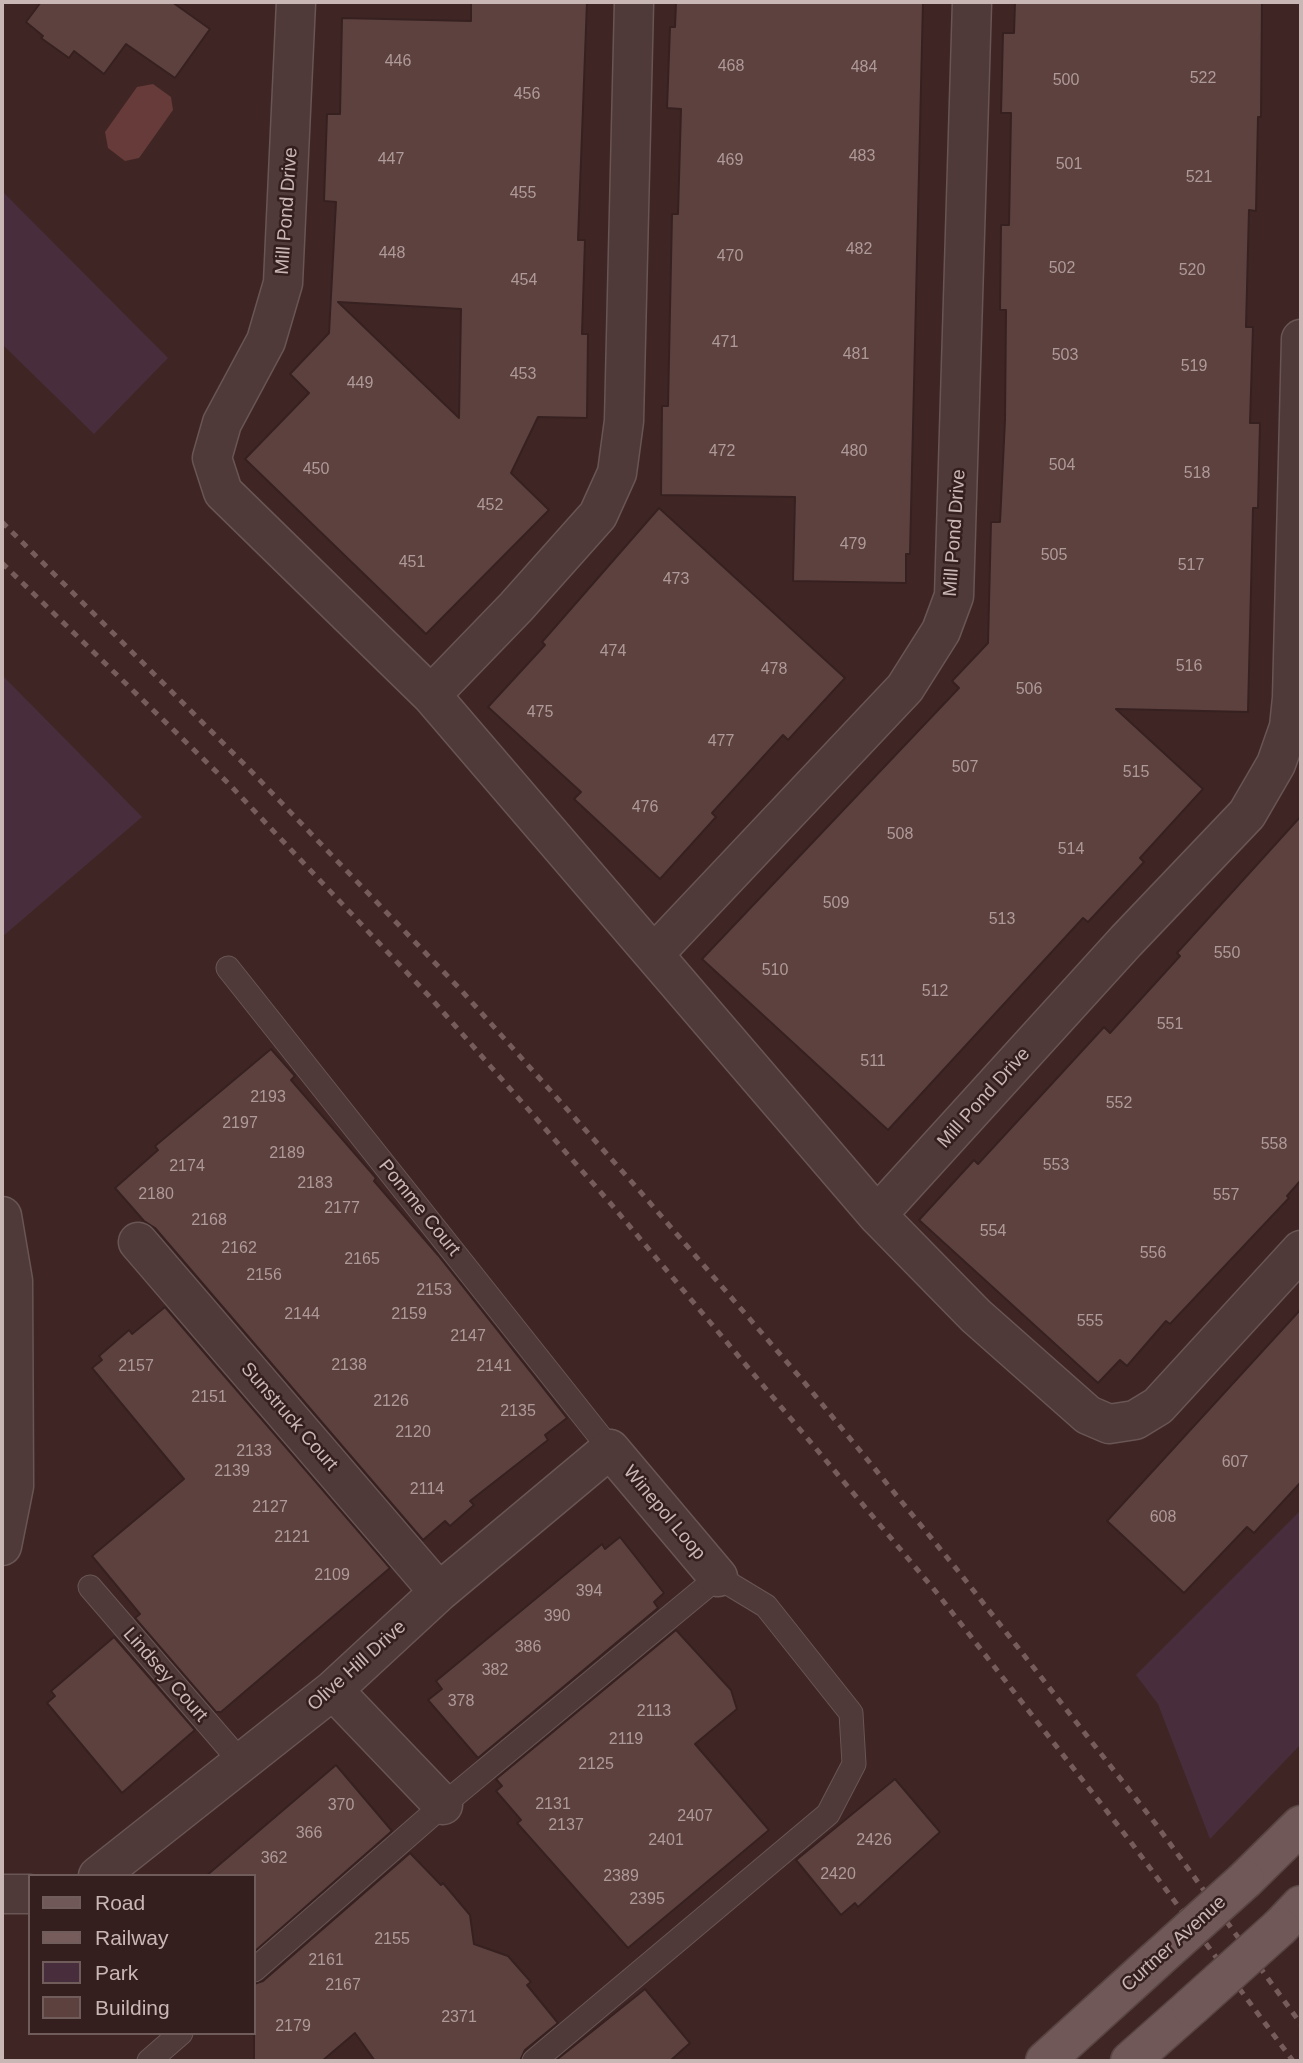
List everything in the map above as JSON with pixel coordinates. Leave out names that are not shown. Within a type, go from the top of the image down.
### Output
[{"type":"main road","name":"Curtner Avenue","points":[[1045,2061],[1245,1880],[1301,1825]]},
{"type":"main road","points":[[1130,2061],[1290,1916]]},
{"type":"street","name":"Mill Pond Drive","points":[[296,2],[284,283],[267,341],[222,423],[212,458],[223,492],[431,695],[877,1215],[976,1316],[1088,1415],[1109,1424],[1135,1420],[1158,1406],[1301,1250]]},
{"type":"street","points":[[431,695],[507,617],[598,515],[617,473],[624,421],[634,2]]},
{"type":"street","name":"Mill Pond Drive","points":[[655,953],[905,688],[942,631],[954,596],[972,2]]},
{"type":"street","name":"Mill Pond Drive","points":[[877,1215],[1126,941],[1247,814],[1268,782],[1289,727],[1292,698],[1301,339]]},
{"type":"street","points":[[2,1216],[13,1281],[14,1486],[2,1546]]},
{"type":"street","name":"Sunstruck Court","points":[[138,1242],[439,1592]]},
{"type":"street","name":"Winepol Loop","points":[[610,1448],[718,1577]]},
{"type":"street","name":"Olive Hill Drive","points":[[100,1874],[333,1690],[439,1592],[610,1448]]},
{"type":"street","points":[[333,1690],[443,1805]]},
{"type":"street","points":[[2,1895],[28,1894]]},
{"type":"lane","name":"Pomme Court","points":[[228,968],[610,1448]]},
{"type":"lane","points":[[256,1968],[443,1805],[718,1577],[766,1606],[850,1713],[854,1764],[828,1814],[534,2061]]},
{"type":"lane","name":"Lindsey Court","points":[[90,1587],[241,1762]]},
{"type":"lane","points":[[149,2061],[179,2035]]},
{"type":"green space","points":[[2,191],[168,358],[94,434],[2,344]]},
{"type":"green space","points":[[2,675],[142,817],[2,937]]},
{"type":"green space","points":[[1301,1510],[1301,1744],[1210,1839],[1158,1704],[1136,1675]]},
{"type":"shaded area","points":[[153,84],[171,97],[173,110],[139,158],[125,161],[108,148],[105,132],[137,87]]},
{"type":"building","points":[[41,2],[172,2],[210,29],[175,78],[126,44],[104,74],[74,51],[69,58],[41,38],[43,36],[26,22]]},
{"type":"building","points":[[471,2],[587,2],[578,240],[585,240],[582,334],[588,334],[587,418],[538,417],[511,473],[549,510],[426,634],[245,459],[309,393],[290,374],[329,333],[336,202],[324,201],[327,114],[340,114],[342,18],[471,21]],"holes":[[[338,302],[461,309],[459,418]]]},
{"type":"building","points":[[676,2],[923,2],[910,554],[906,554],[906,583],[793,581],[795,497],[661,495],[662,406],[668,406],[672,214],[678,214],[681,109],[667,108],[670,27],[675,27]]},
{"type":"building","points":[[1015,2],[1262,2],[1261,117],[1258,117],[1256,211],[1249,210],[1246,327],[1253,327],[1250,423],[1260,423],[1258,508],[1253,508],[1248,712],[1116,709],[1203,789],[1140,858],[1144,862],[1088,922],[1083,918],[888,1130],[702,959],[959,688],[952,681],[988,643],[991,522],[1000,522],[1005,420],[1006,310],[1000,310],[1001,225],[1009,225],[1011,113],[1001,113],[1003,33],[1014,33]]},
{"type":"building","points":[[659,508],[845,678],[788,740],[783,735],[712,813],[716,817],[660,879],[574,799],[581,792],[488,707],[545,645],[542,642]]},
{"type":"building","points":[[1301,816],[1301,1180],[1287,1196],[1289,1198],[1170,1324],[1166,1321],[1127,1366],[1120,1360],[1098,1383],[919,1220],[974,1160],[978,1164],[1104,1027],[1110,1033],[1180,956],[1177,953]]},
{"type":"building","points":[[271,1049],[295,1076],[291,1080],[376,1178],[374,1181],[438,1255],[567,1418],[545,1435],[548,1440],[470,1501],[474,1505],[450,1526],[445,1521],[423,1540],[155,1228],[144,1221],[115,1188],[158,1150],[155,1146]]},
{"type":"building","points":[[165,1307],[390,1568],[221,1712],[216,1712],[135,1618],[140,1614],[92,1556],[184,1479],[92,1368],[102,1360],[99,1356],[129,1330],[132,1334]]},
{"type":"building","points":[[1301,1309],[1301,1482],[1254,1533],[1247,1527],[1184,1593],[1107,1521]]},
{"type":"building","points":[[620,1537],[664,1593],[654,1602],[658,1608],[478,1758],[428,1700],[442,1689],[436,1681],[602,1544],[605,1549]]},
{"type":"building","points":[[676,1630],[731,1690],[737,1709],[695,1744],[769,1830],[628,1948],[517,1823],[521,1820],[496,1791],[502,1786],[496,1779]]},
{"type":"building","points":[[114,1637],[195,1730],[122,1793],[47,1703],[55,1696],[51,1691]]},
{"type":"building","points":[[336,1765],[392,1831],[256,1950],[256,1874],[208,1874]]},
{"type":"building","points":[[895,1779],[940,1832],[858,1907],[855,1903],[841,1915],[796,1860]]},
{"type":"building","points":[[410,1853],[441,1885],[443,1883],[470,1915],[474,1944],[508,1956],[531,1982],[527,1985],[558,2023],[525,2050],[520,2061],[375,2061],[355,2033],[322,2061],[254,2061],[256,1983],[263,1981]]},
{"type":"building","points":[[645,1989],[690,2043],[670,2061],[555,2061]]},
{"type":"railway","points":[[2,522],[250,770],[461,990],[638,1189],[804,1382],[959,1572],[1155,1823],[1301,2024]]},
{"type":"railway","points":[[2,563],[229,784],[429,996],[611,1204],[937,1593],[1130,1841],[1293,2061]]}]
